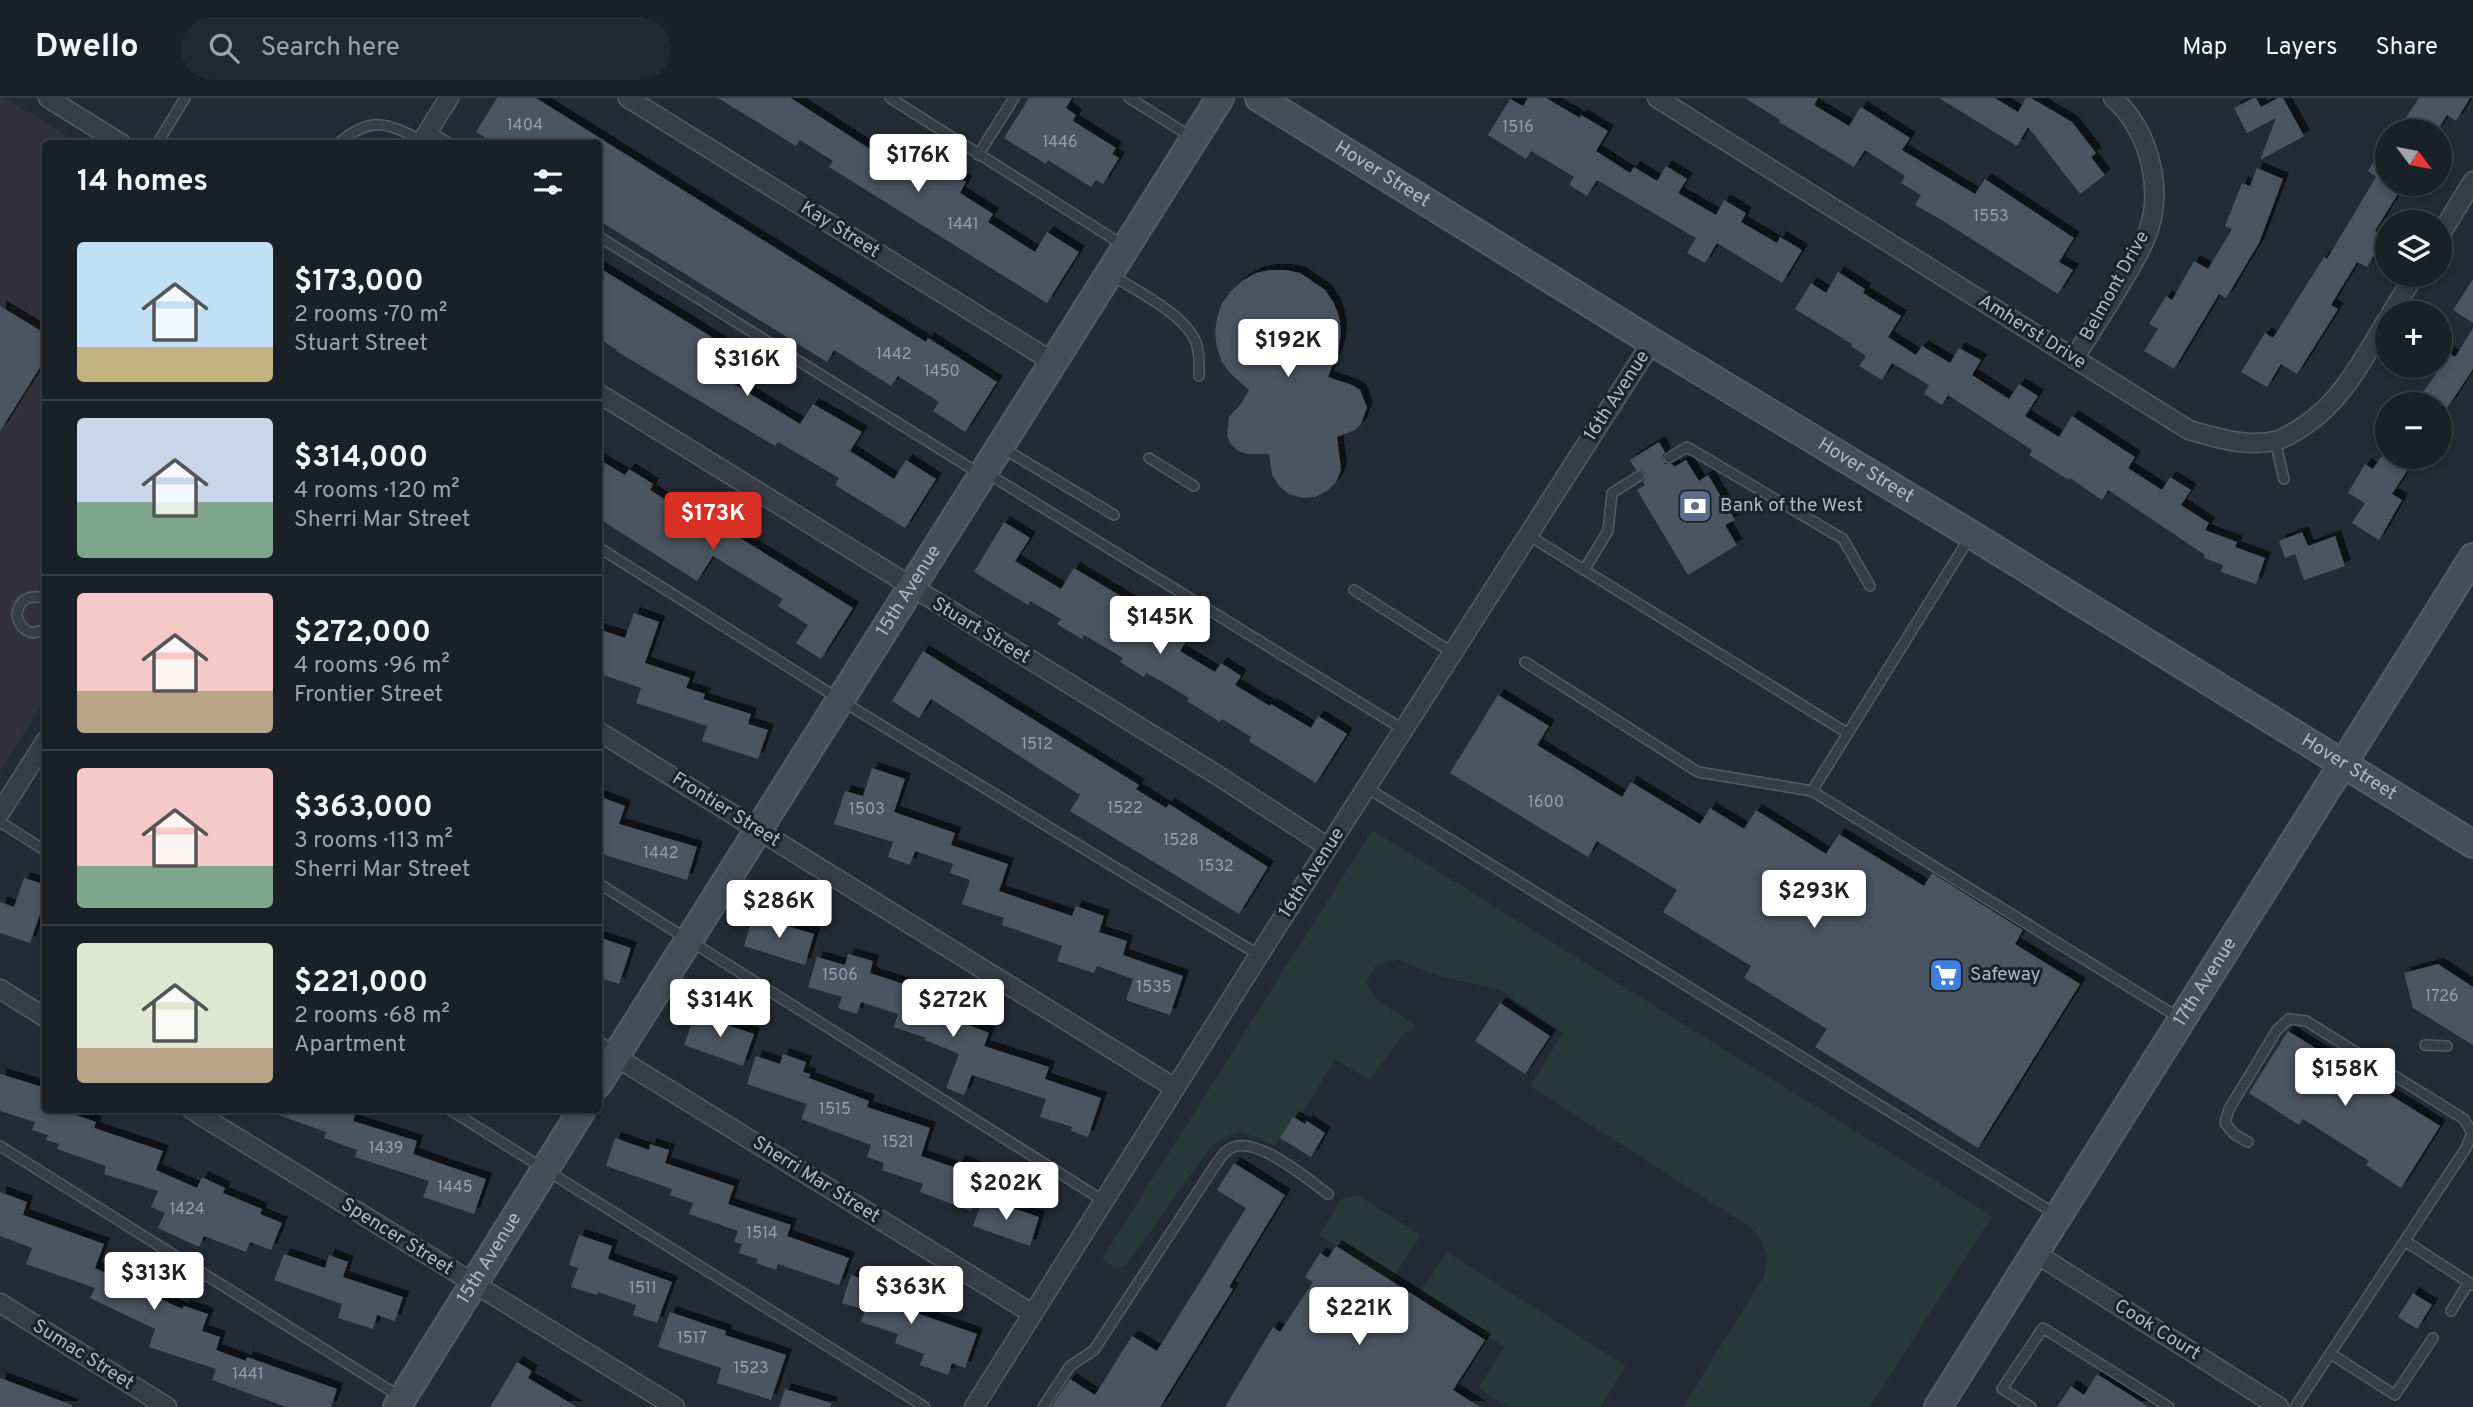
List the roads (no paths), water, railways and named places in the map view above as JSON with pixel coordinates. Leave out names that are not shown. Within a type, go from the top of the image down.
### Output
[{"type":"main road","name":"15th Avenue","points":[[602,1069],[607,1051],[690,940],[1220,98]]},
{"type":"main road","name":"Hover Street","points":[[1259,98],[1652,342],[1972,535],[2473,844]]},
{"type":"main road","name":"17th Avenue","points":[[1938,1407],[2473,557]]},
{"type":"main road","name":"15th Avenue","points":[[400,1402],[580,1113]]},
{"type":"street","points":[[48,98],[116,140]]},
{"type":"street","points":[[423,138],[449,98]]},
{"type":"street","name":"Kay Street","points":[[628,98],[1053,362]]},
{"type":"street","name":"Amherst Drive","points":[[1657,98],[2189,430],[2227,441],[2275,441],[2294,432],[2320,415],[2341,394],[2375,339]]},
{"type":"street","name":"Belmont Drive","points":[[2074,359],[2145,240],[2154,205],[2153,169],[2142,136],[2122,106],[2113,98]]},
{"type":"street","points":[[2452,215],[2473,181]]},
{"type":"street","name":"16th Avenue","points":[[974,1407],[1328,847],[1652,342]]},
{"type":"street","name":"Stuart Street","points":[[602,395],[1203,766],[1328,847]]},
{"type":"street","name":"Frontier Street","points":[[602,733],[1175,1088]]},
{"type":"street","points":[[0,813],[42,746]]},
{"type":"street","points":[[0,989],[42,1015]]},
{"type":"street","name":"Sherri Mar Street","points":[[607,1051],[1033,1314]]},
{"type":"street","name":"Spencer Street","points":[[197,1113],[675,1407]]},
{"type":"street","name":"Cook Court","points":[[2035,1253],[2279,1407]]},
{"type":"street","name":"Sumac Street","points":[[0,1303],[167,1407]]},
{"type":"lane","points":[[159,140],[185,98]]},
{"type":"lane","points":[[978,155],[1014,98]]},
{"type":"lane","points":[[1129,98],[1194,139]]},
{"type":"lane","points":[[896,99],[978,155],[1125,247]]},
{"type":"lane","points":[[345,140],[371,124],[398,127],[423,138]]},
{"type":"lane","points":[[602,238],[1404,730]]},
{"type":"lane","points":[[1109,273],[1182,321],[1195,340],[1199,376]]},
{"type":"lane","points":[[2275,441],[2284,479]]},
{"type":"lane","points":[[1000,446],[1114,515]]},
{"type":"lane","points":[[1669,458],[1687,447],[1843,539],[1870,586]]},
{"type":"lane","points":[[1149,458],[1194,486]]},
{"type":"lane","points":[[1584,570],[1608,531],[1612,493],[1639,476]]},
{"type":"lane","points":[[1528,535],[1847,733]]},
{"type":"lane","points":[[1812,791],[1972,535]]},
{"type":"lane","points":[[602,550],[841,701],[1259,956]]},
{"type":"lane","points":[[1354,590],[1452,653]]},
{"type":"lane","points":[[42,598],[28,598],[18,609],[17,617],[25,630],[42,631]]},
{"type":"lane","points":[[1525,662],[1698,772],[1812,791],[2182,1019]]},
{"type":"lane","points":[[1367,788],[2058,1216]]},
{"type":"lane","points":[[0,822],[42,848]]},
{"type":"lane","points":[[602,885],[1104,1201]]},
{"type":"lane","points":[[2248,1142],[2234,1134],[2225,1123],[2229,1109],[2277,1030],[2289,1019],[2306,1021],[2464,1119],[2472,1133],[2466,1148],[2295,1407]]},
{"type":"lane","points":[[2426,1045],[2447,1046]]},
{"type":"lane","points":[[455,1113],[925,1407]]},
{"type":"lane","points":[[1043,1407],[1070,1366],[1094,1350],[1214,1167],[1229,1149],[1243,1145],[1258,1148],[1328,1194]]},
{"type":"lane","points":[[0,1146],[400,1402]]},
{"type":"lane","points":[[2405,1241],[2471,1283],[2451,1311]]},
{"type":"lane","points":[[2031,1407],[2002,1389],[2043,1328],[2169,1407]]},
{"type":"lane","points":[[2331,1354],[2395,1395],[2433,1338]]},
{"type":"place","name":"Bank of the West","points":[[1695,506]]},
{"type":"place","name":"Safeway","points":[[1946,975]]}]
